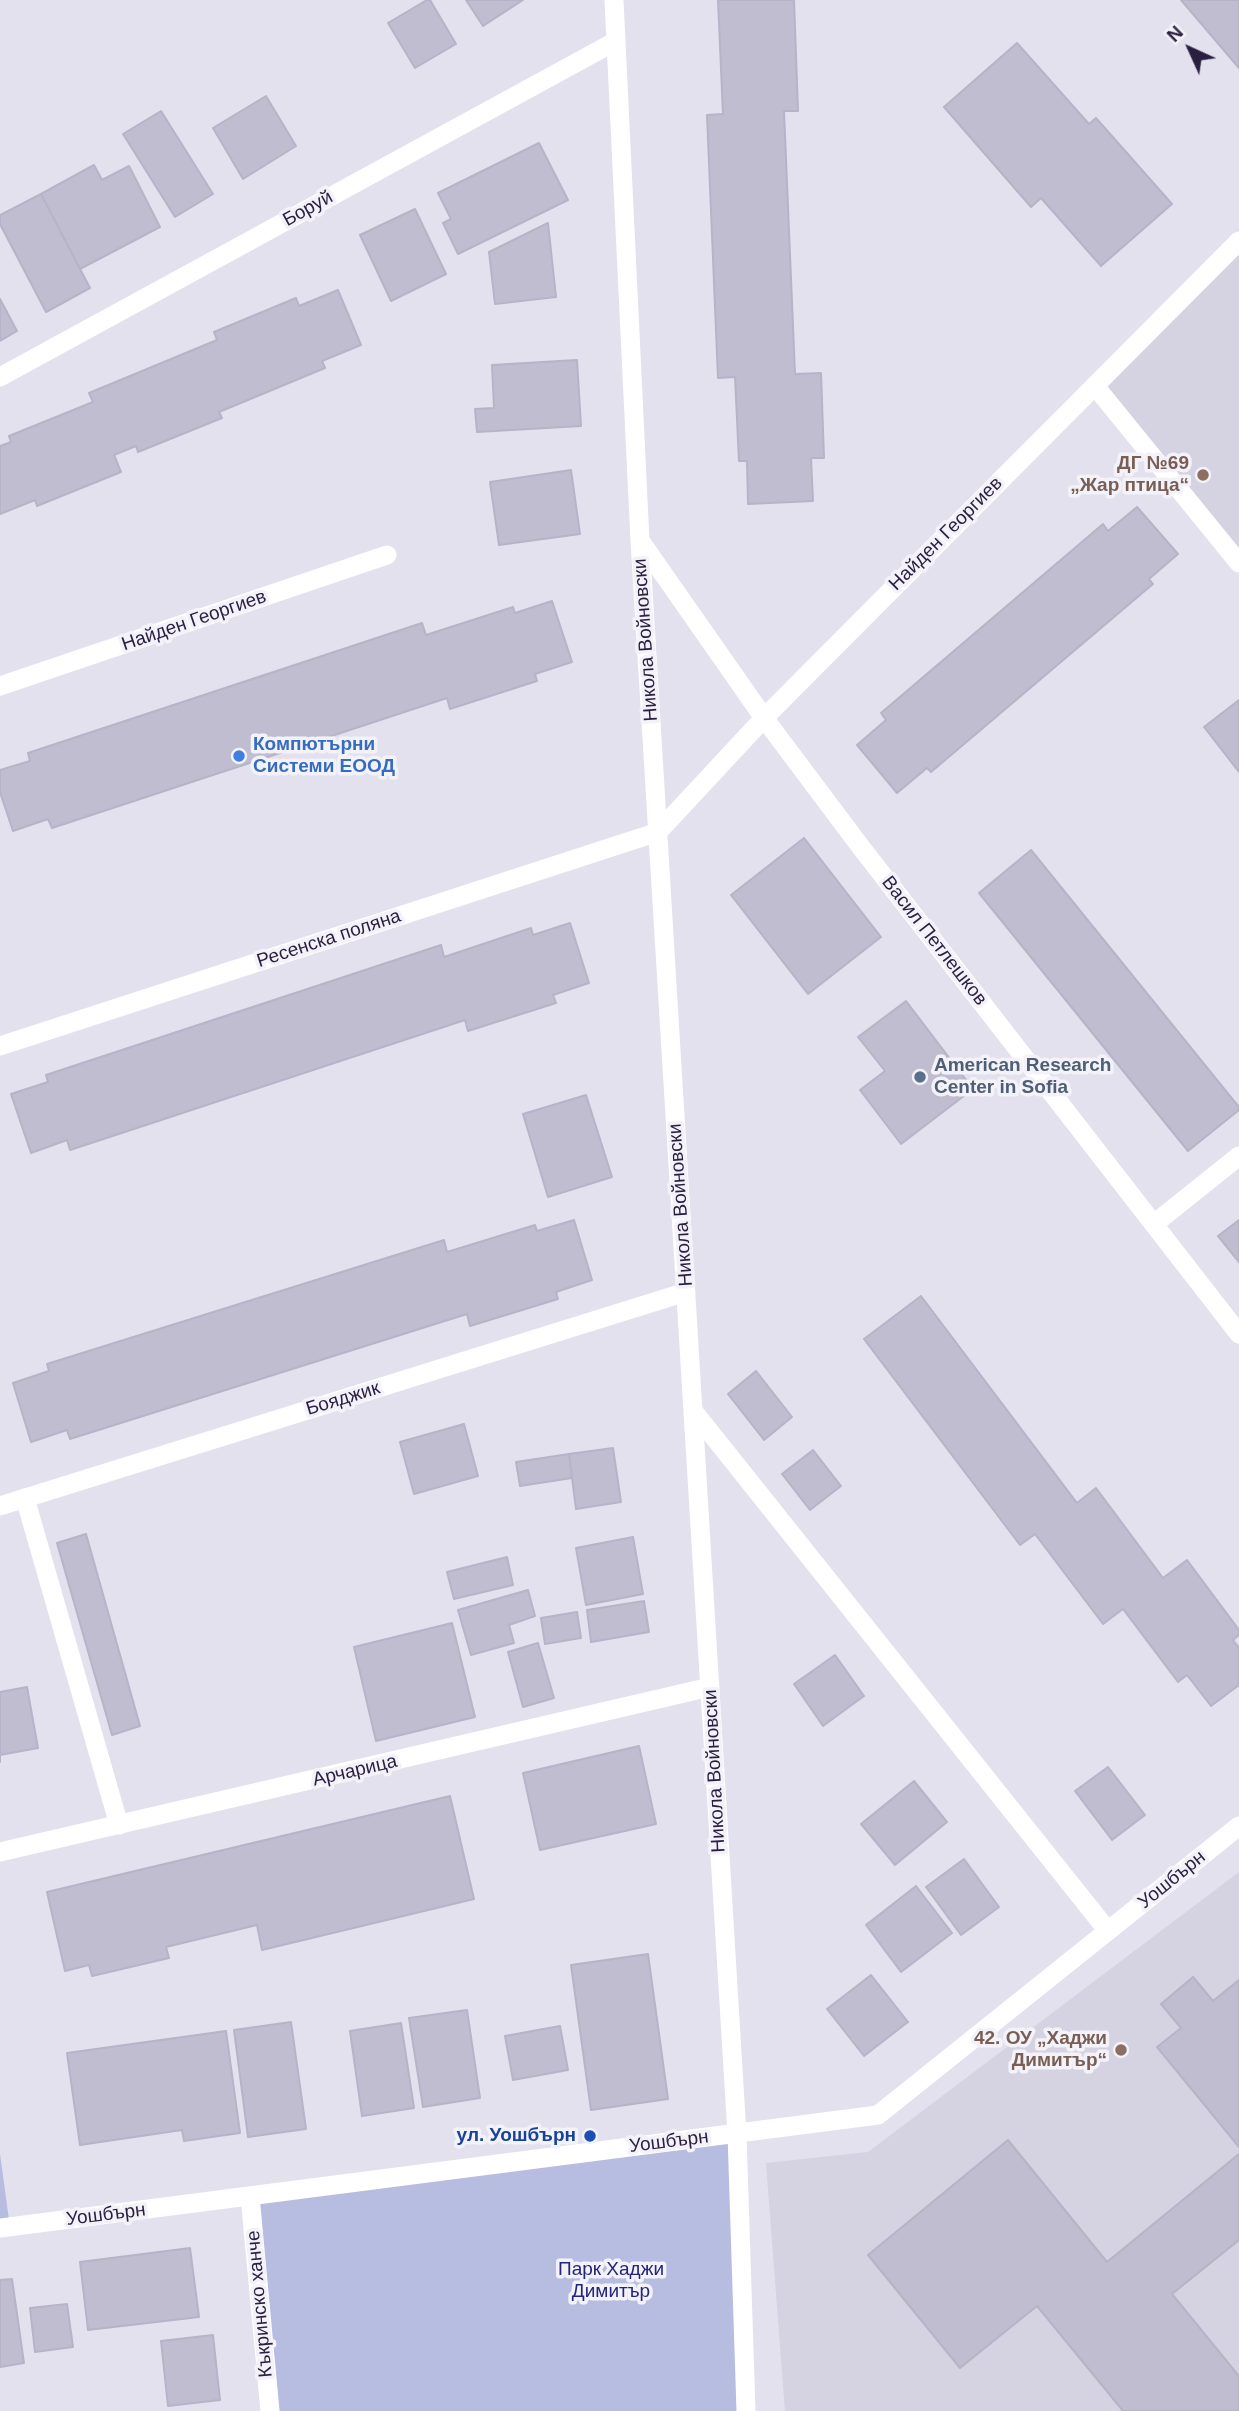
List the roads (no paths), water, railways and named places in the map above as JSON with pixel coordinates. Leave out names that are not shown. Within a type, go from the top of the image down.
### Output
[{"type":"street","name":"Никола Войновски","points":[[614,0],[640,541],[737,2134],[746,2411]]},
{"type":"street","name":"Боруй","points":[[0,377],[616,41]]},
{"type":"street","name":"Найден Георгиев","points":[[658,832],[764,718],[1239,241]]},
{"type":"street","points":[[1095,386],[1239,563]]},
{"type":"street","name":"Васил Петлешков","points":[[640,541],[764,718],[1239,1334]]},
{"type":"street","name":"Найден Георгиев","points":[[0,686],[387,555]]},
{"type":"street","name":"Ресенска поляна","points":[[0,1046],[658,832]]},
{"type":"street","points":[[1154,1224],[1239,1156]]},
{"type":"street","name":"Бояджик","points":[[0,1506],[686,1292]]},
{"type":"street","points":[[694,1412],[1108,1931]]},
{"type":"street","points":[[25,1498],[119,1825]]},
{"type":"street","name":"Арчарица","points":[[0,1852],[710,1687]]},
{"type":"street","name":"Уошбърн","points":[[0,2228],[878,2115],[1239,1826]]},
{"type":"street","name":"Къкринско ханче","points":[[250,2196],[270,2411]]},
{"type":"place","name":"ДГ №69 „Жар птица“","points":[[1203,475]]},
{"type":"place","name":"Компютърни Системи ЕООД","points":[[239,756]]},
{"type":"place","name":"American Research Center in Sofia","points":[[920,1077]]},
{"type":"place","name":"42. ОУ „Хаджи Димитър“","points":[[1121,2050]]},
{"type":"place","name":"ул. Уошбърн","points":[[590,2136]]},
{"type":"park label","name":"Парк Хаджи Димитър","points":[[611,2281]]}]
